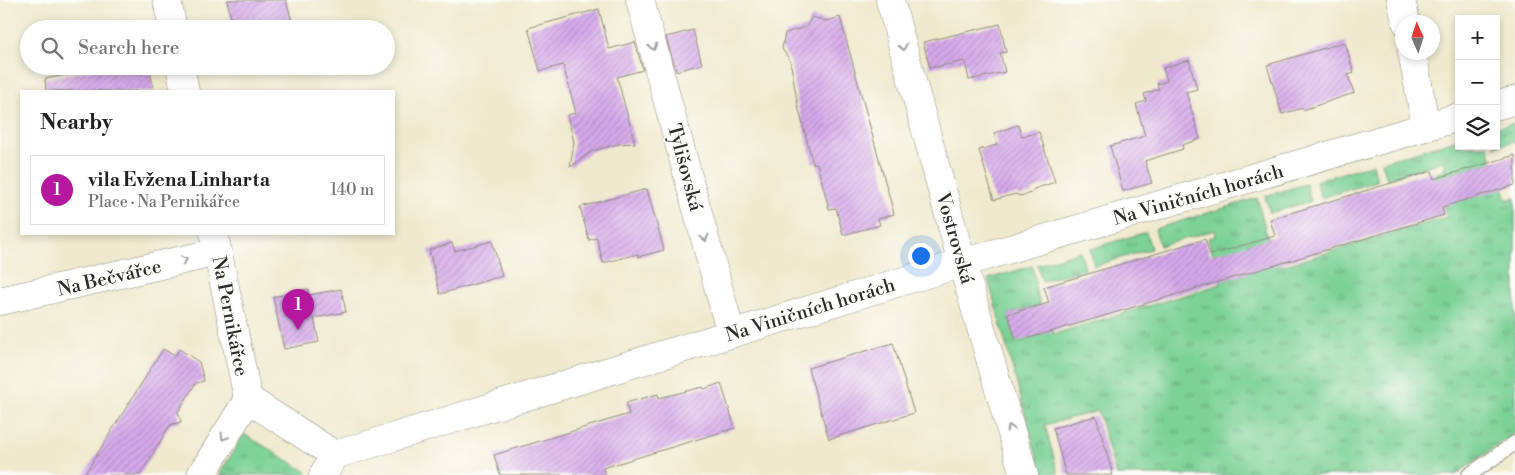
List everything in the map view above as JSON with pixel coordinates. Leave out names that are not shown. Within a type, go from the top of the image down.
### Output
[{"type":"street","points":[[167,0],[170,20]]},
{"type":"street","name":"Tylišovská","points":[[640,0],[731,334]]},
{"type":"street","name":"Vostrovská","points":[[890,0],[962,263],[1024,475]]},
{"type":"street","points":[[1401,0],[1404,15]]},
{"type":"street","points":[[1413,60],[1426,127]]},
{"type":"street","points":[[182,75],[185,90]]},
{"type":"street","points":[[1499,105],[1515,100]]},
{"type":"street","name":"Na Viničních horách","points":[[329,465],[731,334],[962,263],[1455,118]]},
{"type":"street","name":"Na Bečvářce","points":[[0,301],[216,243]]},
{"type":"street","name":"Na Pernikářce","points":[[216,243],[248,399],[329,465]]},
{"type":"street","name":"Na Pernikářce","points":[[201,475],[248,399]]},
{"type":"lane","points":[[1469,475],[1515,443]]},
{"type":"green space","points":[[1515,123],[1515,141],[1500,145],[1500,127]]},
{"type":"green space","points":[[1455,140],[1455,150],[1489,150],[1498,184],[1502,183],[1507,200],[1515,197],[1515,433],[1455,475],[1377,475],[1376,473],[1371,475],[1116,475],[1098,411],[1045,425],[1058,473],[1042,475],[988,279],[1032,266],[1036,283],[1034,284],[1044,318],[1049,317],[1054,334],[1221,284],[1208,238],[1216,236],[1215,230],[1160,246],[1155,229],[1257,198],[1271,250],[1276,249],[1282,266],[1447,217],[1435,173],[1445,171],[1443,161],[1387,179],[1382,162]],"holes":[[[1481,165],[1459,201],[1451,174]],[[1227,251],[1266,267],[1235,277]],[[1036,306],[1043,334],[1016,341],[1008,314]]]},
{"type":"green space","points":[[1373,164],[1377,181],[1321,198],[1316,181]]},
{"type":"green space","points":[[1306,184],[1311,201],[1270,213],[1265,196]]},
{"type":"green space","points":[[1146,232],[1151,249],[1094,266],[1090,249]]},
{"type":"green space","points":[[1080,251],[1085,269],[1042,281],[1037,265]]},
{"type":"green space","points":[[244,434],[307,472],[305,475],[219,475]]},
{"type":"building","points":[[227,0],[286,0],[292,20],[231,20]]},
{"type":"building","points":[[599,9],[609,49],[635,42],[643,70],[617,77],[635,143],[618,144],[592,151],[570,167],[574,142],[567,115],[576,113],[563,65],[540,71],[528,28]]},
{"type":"building","points":[[812,17],[826,21],[840,17],[894,214],[878,219],[880,225],[843,235],[836,208],[829,209],[817,163],[813,164],[798,106],[790,60],[782,49],[785,33],[806,27]]},
{"type":"building","points":[[1000,24],[1006,52],[1000,53],[1005,72],[969,80],[965,61],[930,68],[923,42]]},
{"type":"building","points":[[693,30],[702,64],[676,71],[666,37]]},
{"type":"building","points":[[1345,42],[1354,73],[1348,75],[1354,93],[1303,110],[1303,108],[1282,114],[1267,65]]},
{"type":"building","points":[[1189,60],[1197,89],[1186,92],[1200,139],[1182,145],[1183,149],[1145,161],[1152,183],[1123,191],[1110,146],[1145,136],[1136,104],[1146,101],[1144,94],[1159,89],[1157,84],[1167,81],[1163,68]]},
{"type":"building","points":[[66,75],[151,75],[154,90],[46,90],[45,79]]},
{"type":"building","points":[[1018,125],[1022,137],[1039,132],[1055,182],[1034,189],[1031,193],[1020,196],[1015,194],[994,200],[979,150],[997,145],[994,133]]},
{"type":"building","points":[[1515,155],[1515,185],[1442,207],[1444,215],[1016,342],[1008,314],[1049,303],[1044,287],[1205,239],[1210,255],[1275,236],[1270,219],[1432,171],[1434,179]]},
{"type":"building","points":[[647,189],[664,250],[638,257],[638,254],[603,263],[597,238],[589,240],[580,207]]},
{"type":"building","points":[[492,241],[502,276],[440,294],[429,250],[452,243],[455,251]]},
{"type":"building","points":[[308,289],[309,295],[341,289],[346,312],[314,318],[319,342],[284,349],[273,297]]},
{"type":"building","points":[[893,343],[914,413],[829,439],[808,368]]},
{"type":"building","points":[[163,349],[175,356],[179,349],[199,362],[204,381],[196,383],[178,412],[181,422],[170,425],[140,475],[84,475]]},
{"type":"building","points":[[721,383],[735,428],[603,468],[605,475],[500,475],[494,455],[629,414],[626,403],[658,394],[659,398],[703,387],[704,389]]},
{"type":"building","points":[[1096,416],[1113,475],[1066,475],[1053,428]]},
{"type":"place","name":"vila Evžena Linharta","points":[[298,330]]}]
